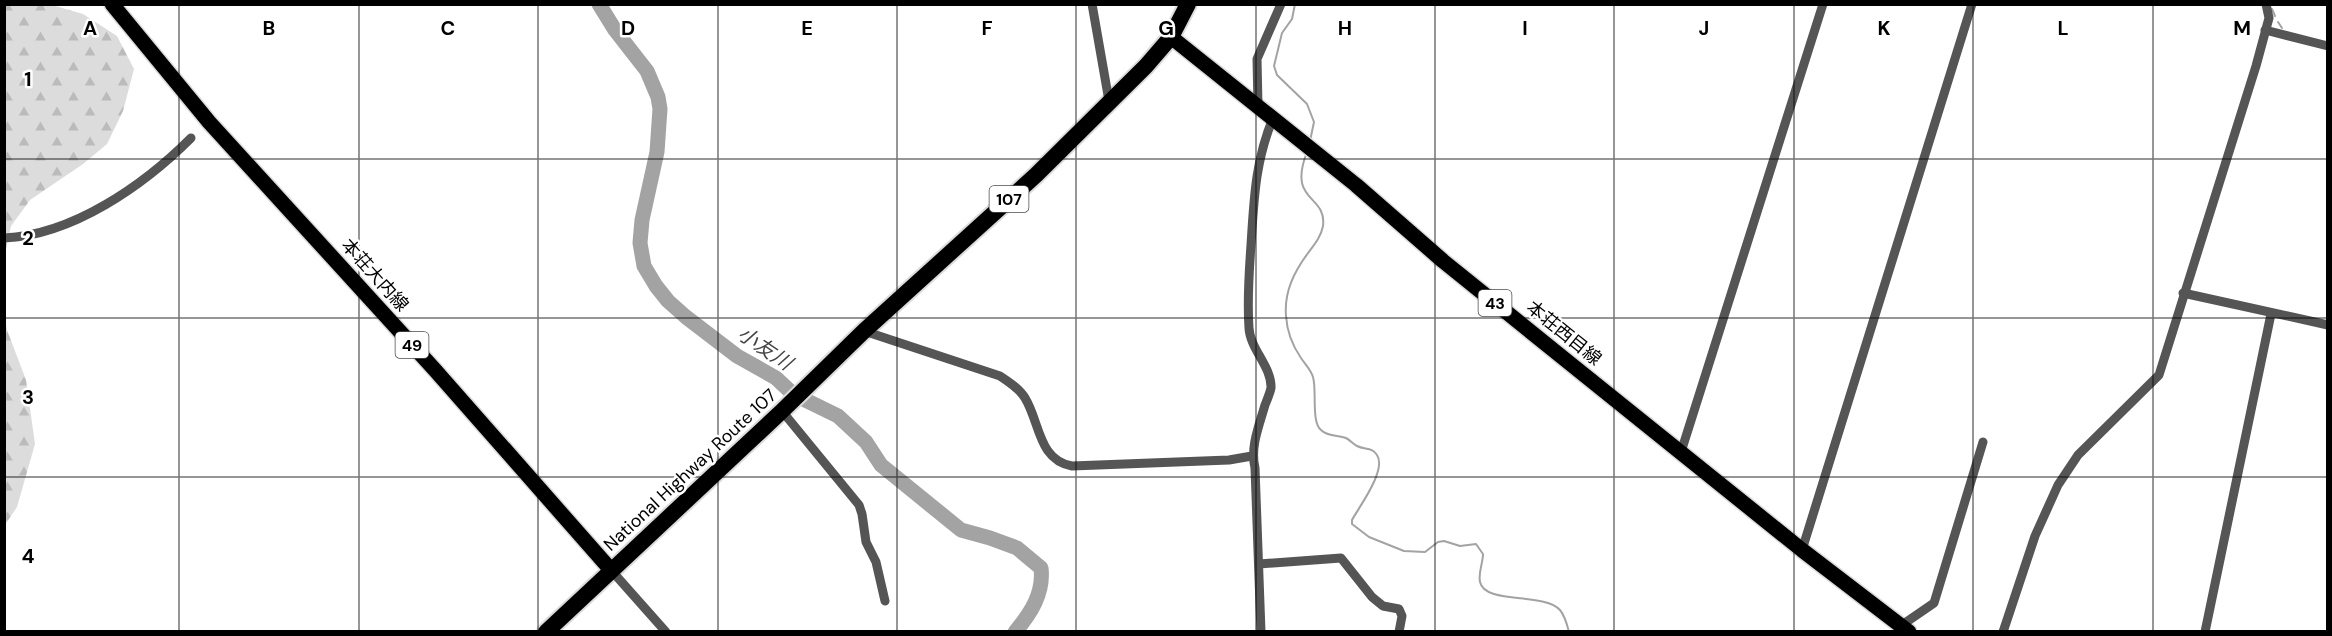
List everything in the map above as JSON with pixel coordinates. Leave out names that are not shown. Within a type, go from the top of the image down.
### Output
[{"type":"highway","name":"National Highway Route 107","points":[[546,632],[864,331],[1036,175],[1146,66],[1171,37],[1188,4]]},
{"type":"main road","name":"本荘大内線","points":[[112,4],[209,122],[435,370],[611,570]]},
{"type":"main road","name":"本荘西目線","points":[[1171,37],[1274,118],[1443,261],[1802,550],[1906,628]]},
{"type":"street","points":[[1092,4],[1109,101]]},
{"type":"street","points":[[1258,106],[1257,59],[1281,4]]},
{"type":"street","points":[[1681,452],[1823,4]]},
{"type":"street","points":[[1802,550],[1972,4]]},
{"type":"street","points":[[2003,632],[2034,536],[2058,485],[2078,455],[2158,375],[2256,66],[2265,30],[2267,9]]},
{"type":"street","points":[[2265,30],[2328,46]]},
{"type":"street","points":[[1262,632],[1252,456],[1271,388],[1249,329],[1253,200],[1257,168],[1274,118]]},
{"type":"street","points":[[4,238],[55,227],[86,215],[147,176],[190,138]]},
{"type":"street","points":[[2183,293],[2328,325]]},
{"type":"street","points":[[2205,632],[2271,314]]},
{"type":"street","points":[[864,331],[1000,376],[1025,397],[1044,446],[1060,464],[1072,466],[1143,465],[1229,460],[1252,456]]},
{"type":"street","points":[[785,408],[859,505],[866,542],[876,562],[885,601]]},
{"type":"street","points":[[1906,628],[1934,603],[1983,442]]},
{"type":"street","points":[[1259,564],[1341,558],[1372,597],[1383,606],[1399,609],[1402,616],[1399,632]]},
{"type":"street","points":[[611,570],[666,632]]},
{"type":"green space","points":[[5,5],[52,5],[83,14],[117,36],[134,69],[123,111],[107,144],[83,164],[30,200],[11,226],[5,253]]},
{"type":"green space","points":[[4,313],[7,330],[26,380],[35,444],[17,507],[5,525]]},
{"type":"waterway","name":"小友川","points":[[599,4],[615,30],[647,71],[658,97],[660,109],[657,152],[642,220],[640,243],[644,266],[656,286],[668,301],[686,317],[737,356],[776,378],[793,394],[838,416],[866,442],[881,465],[961,530],[1017,548],[1041,568],[1040,586],[1035,602],[1015,632]]},
{"type":"waterway","points":[[1295,4],[1292,19],[1282,33],[1274,66],[1277,75],[1307,104],[1314,122],[1310,141]]},
{"type":"waterway","points":[[2272,9],[2275,16]]},
{"type":"waterway","points":[[2278,22],[2282,28]]},
{"type":"waterway","points":[[1307,152],[1302,169],[1302,181],[1304,189],[1323,216],[1323,226],[1319,237],[1298,267],[1291,283],[1286,307],[1287,322],[1293,343],[1313,377],[1318,426],[1327,434],[1346,438],[1377,455],[1379,462],[1375,479],[1352,520],[1352,524],[1369,537],[1404,551],[1425,552],[1438,542],[1444,541],[1460,546],[1476,544],[1483,554],[1480,582],[1484,589],[1492,594],[1541,601],[1552,605],[1562,612],[1569,632]]}]
